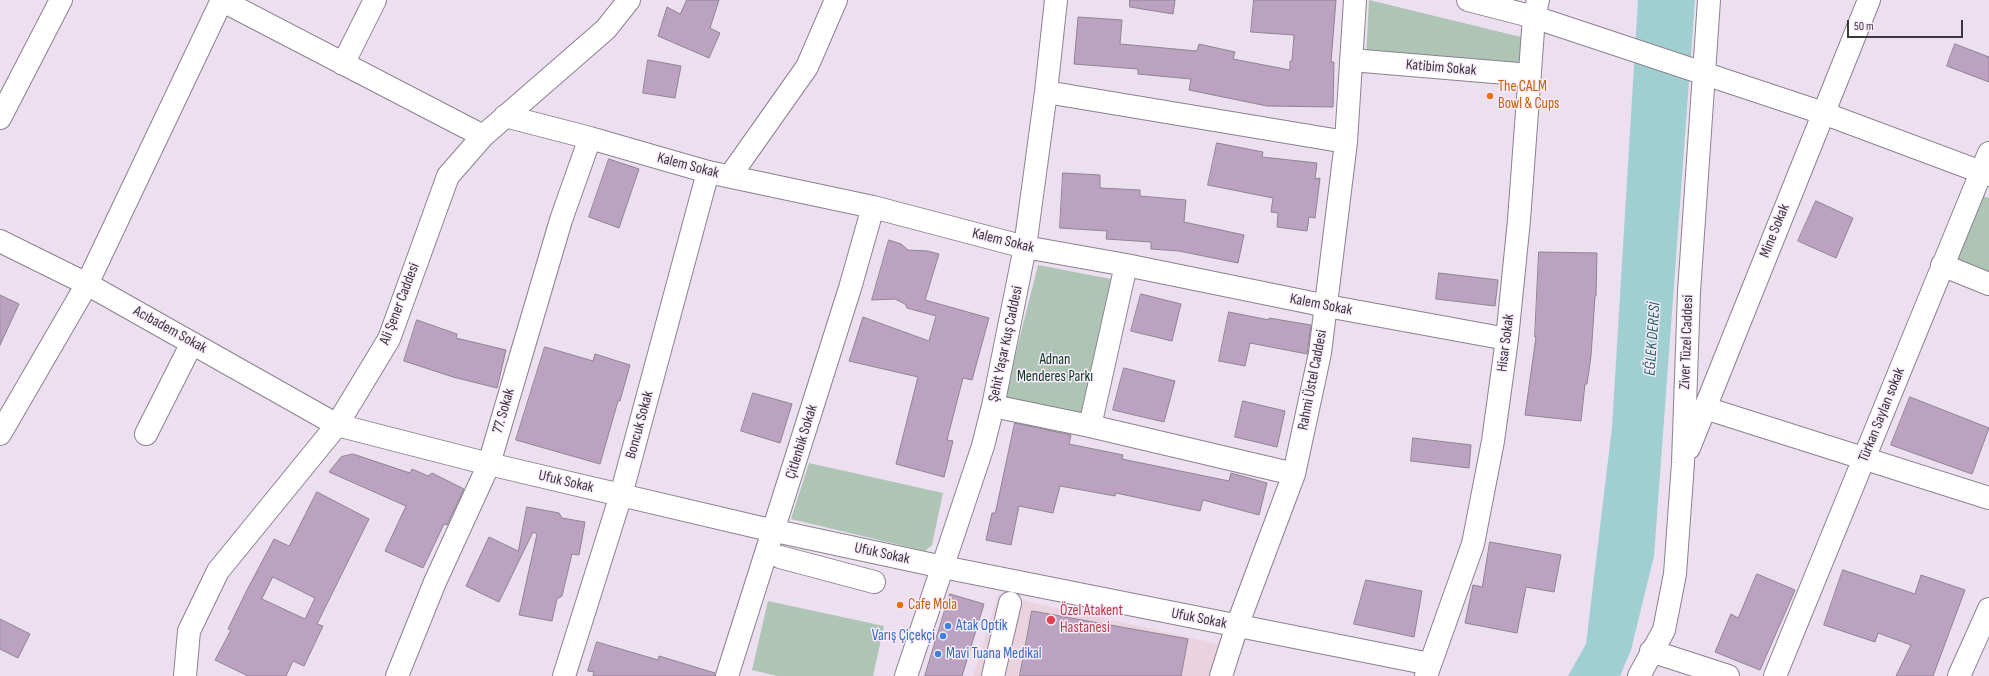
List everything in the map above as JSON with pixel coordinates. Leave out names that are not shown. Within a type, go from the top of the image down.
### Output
[{"type":"street","points":[[0,118],[61,0]]},
{"type":"street","points":[[0,434],[87,284],[221,0],[483,136]]},
{"type":"street","points":[[343,64],[375,0]]},
{"type":"street","name":"Ali Şener Caddesi","points":[[184,676],[189,631],[218,571],[337,425],[389,339],[448,176],[483,136],[606,29],[629,0]]},
{"type":"street","points":[[730,176],[807,68],[836,0]]},
{"type":"street","name":"Şehit Yaşar Kuş Caddesi","points":[[906,676],[983,446],[993,406],[1025,247],[1046,92],[1056,0]]},
{"type":"street","name":"Rahmi Üstel Caddesi","points":[[1221,676],[1237,626],[1294,474],[1320,354],[1346,142],[1355,0]]},
{"type":"street","points":[[1468,0],[1536,8],[1628,48],[1987,167]]},
{"type":"street","name":"Ziver Tüzel Caddesi","points":[[1639,676],[1651,651],[1664,630],[1675,574],[1683,463],[1689,292],[1700,72],[1709,0]]},
{"type":"street","name":"Mine Sokak","points":[[1683,463],[1869,0]]},
{"type":"street","name":"Hisar Sokak","points":[[1428,670],[1473,544],[1493,441],[1507,339],[1519,220],[1536,8]]},
{"type":"street","name":"Katibim Sokak","points":[[1351,60],[1530,76]]},
{"type":"street","points":[[1046,92],[1346,142]]},
{"type":"street","name":"Kalem Sokak","points":[[506,116],[590,138],[708,172],[873,206],[1025,247],[1126,265],[1327,306],[1507,339]]},
{"type":"street","name":"77. Sokak","points":[[397,676],[435,582],[489,464],[561,220],[590,138]]},
{"type":"street","name":"Türkan Saylan sokak","points":[[1775,676],[1942,265],[1987,167]]},
{"type":"street","name":"Boncuk Sokak","points":[[564,676],[621,495],[708,172]]},
{"type":"street","name":"Çitlenbik Sokak","points":[[727,676],[850,288],[873,206]]},
{"type":"street","name":"Acıbadem Sokak","points":[[0,242],[87,284],[337,425]]},
{"type":"street","points":[[1090,426],[1126,265]]},
{"type":"street","points":[[1942,265],[1989,284]]},
{"type":"street","points":[[146,434],[192,343]]},
{"type":"street","points":[[993,406],[1090,426],[1294,474]]},
{"type":"street","points":[[1705,408],[1989,498]]},
{"type":"street","name":"Ufuk Sokak","points":[[337,425],[489,464],[774,531],[943,567],[1237,626],[1428,670]]},
{"type":"street","points":[[780,557],[865,580],[864,550]]},
{"type":"street","points":[[993,676],[1010,603]]},
{"type":"street","points":[[1959,676],[1989,609]]},
{"type":"street","points":[[1651,651],[1728,676]]},
{"type":"shaded area","name":"Özel Atakent Hastanesi","points":[[998,595],[1224,645],[1214,676],[973,676]]},
{"type":"green space","points":[[1369,0],[1521,37],[1518,72],[1366,58]]},
{"type":"green space","points":[[1981,195],[1989,198],[1989,271],[1958,260]]},
{"type":"green space","name":"Adnan Menderes Parkı","points":[[1038,265],[1116,280],[1086,418],[1004,400]]},
{"type":"green space","points":[[809,463],[943,493],[932,545],[925,551],[791,519]]},
{"type":"green space","points":[[768,601],[884,626],[873,676],[777,676],[752,670]]},
{"type":"water","name":"EĞLEK DERESİ","points":[[1638,0],[1695,0],[1654,556],[1631,650],[1620,676],[1568,676],[1586,644],[1612,427]]},
{"type":"building","points":[[687,0],[719,0],[710,28],[720,33],[709,58],[658,36],[667,7],[680,14]]},
{"type":"building","points":[[1130,0],[1175,0],[1173,14],[1130,7]]},
{"type":"building","points":[[1254,0],[1336,0],[1331,62],[1334,62],[1333,107],[1267,106],[1189,90],[1191,79],[1138,74],[1138,69],[1074,64],[1078,17],[1122,20],[1120,44],[1197,51],[1199,44],[1235,52],[1233,59],[1290,70],[1294,35],[1251,32]]},
{"type":"building","points":[[1955,44],[1989,57],[1989,82],[1947,66]]},
{"type":"building","points":[[648,60],[681,66],[675,98],[643,93]]},
{"type":"building","points":[[1217,143],[1263,152],[1262,157],[1317,163],[1315,179],[1320,178],[1315,218],[1309,217],[1307,231],[1277,227],[1278,213],[1271,212],[1273,198],[1208,185]]},
{"type":"building","points":[[609,159],[639,169],[619,228],[589,217]]},
{"type":"building","points":[[1063,173],[1100,175],[1100,188],[1140,190],[1140,196],[1186,200],[1184,222],[1244,235],[1238,263],[1179,251],[1151,249],[1151,242],[1106,239],[1107,231],[1060,228]]},
{"type":"building","points":[[1816,201],[1853,218],[1836,258],[1798,241]]},
{"type":"building","points":[[889,240],[901,244],[908,250],[928,251],[939,254],[925,300],[989,318],[972,380],[963,378],[947,440],[953,441],[944,477],[896,464],[918,377],[849,361],[863,317],[929,341],[936,316],[907,308],[905,304],[895,299],[872,300]]},
{"type":"building","points":[[1539,252],[1597,253],[1596,296],[1591,356],[1587,384],[1585,384],[1581,421],[1525,415],[1536,337]]},
{"type":"building","points":[[1439,273],[1498,280],[1495,306],[1436,299]]},
{"type":"building","points":[[1141,294],[1181,304],[1172,341],[1131,331]]},
{"type":"building","points":[[0,295],[19,304],[0,345]]},
{"type":"building","points":[[1229,312],[1269,320],[1269,318],[1311,325],[1307,354],[1250,343],[1245,366],[1219,361]]},
{"type":"building","points":[[417,320],[457,334],[456,338],[506,350],[497,388],[453,377],[404,361]]},
{"type":"building","points":[[545,347],[593,361],[595,354],[630,365],[600,464],[516,440]]},
{"type":"building","points":[[1124,368],[1175,381],[1164,422],[1113,410]]},
{"type":"building","points":[[753,393],[792,404],[780,443],[741,431]]},
{"type":"building","points":[[1910,397],[1989,428],[1972,474],[1891,445]]},
{"type":"building","points":[[1243,401],[1285,411],[1277,447],[1235,437]]},
{"type":"building","points":[[1015,423],[1071,435],[1069,444],[1123,455],[1122,459],[1229,481],[1231,473],[1267,483],[1259,515],[1203,500],[1200,511],[1116,493],[1115,496],[1060,486],[1053,513],[1019,506],[1011,545],[986,540],[992,513],[995,513]]},
{"type":"building","points":[[1413,438],[1471,445],[1469,468],[1411,461]]},
{"type":"building","points":[[353,454],[410,473],[412,469],[428,476],[432,473],[464,489],[447,525],[444,524],[423,568],[385,551],[406,506],[329,472],[341,457]]},
{"type":"building","points":[[317,492],[369,519],[317,624],[323,626],[304,666],[293,661],[286,676],[248,676],[215,660],[231,630],[228,629],[247,590],[274,539],[289,546]],"holes":[[[273,577],[315,598],[305,619],[262,599]]]},
{"type":"building","points":[[527,507],[559,513],[562,518],[585,522],[579,555],[572,554],[562,596],[557,599],[552,621],[519,615],[537,534],[533,532],[499,602],[466,586],[489,537],[518,551]]},
{"type":"building","points":[[1490,542],[1561,555],[1554,592],[1526,587],[1517,633],[1465,623],[1473,585],[1482,587]]},
{"type":"building","points":[[1843,570],[1915,594],[1921,575],[1965,590],[1933,676],[1896,676],[1911,645],[1878,633],[1875,642],[1824,625]]},
{"type":"building","points":[[1757,574],[1795,590],[1760,670],[1715,652],[1731,614],[1738,618]]},
{"type":"building","points":[[1366,580],[1422,591],[1414,637],[1354,624]]},
{"type":"building","points":[[950,594],[984,604],[962,676],[925,676]]},
{"type":"building","name":"Özel Atakent Hastanesi","points":[[1032,611],[1188,639],[1181,676],[1020,676]]},
{"type":"building","points":[[0,619],[30,634],[18,658],[0,649]]},
{"type":"building","points":[[597,642],[658,660],[659,656],[715,673],[715,676],[593,676],[594,672],[588,671]]},
{"type":"place","name":"The CALM Bowl & Cups","points":[[1490,96]]},
{"type":"place","name":"Cafe Mola","points":[[900,605]]},
{"type":"place","name":"Özel Atakent Hastanesi","points":[[1051,620]]},
{"type":"place","name":"Atak Optik","points":[[948,626]]},
{"type":"place","name":"Varış Çiçekçi","points":[[943,636]]},
{"type":"place","name":"Mavi Tuana Medikal","points":[[938,654]]}]
